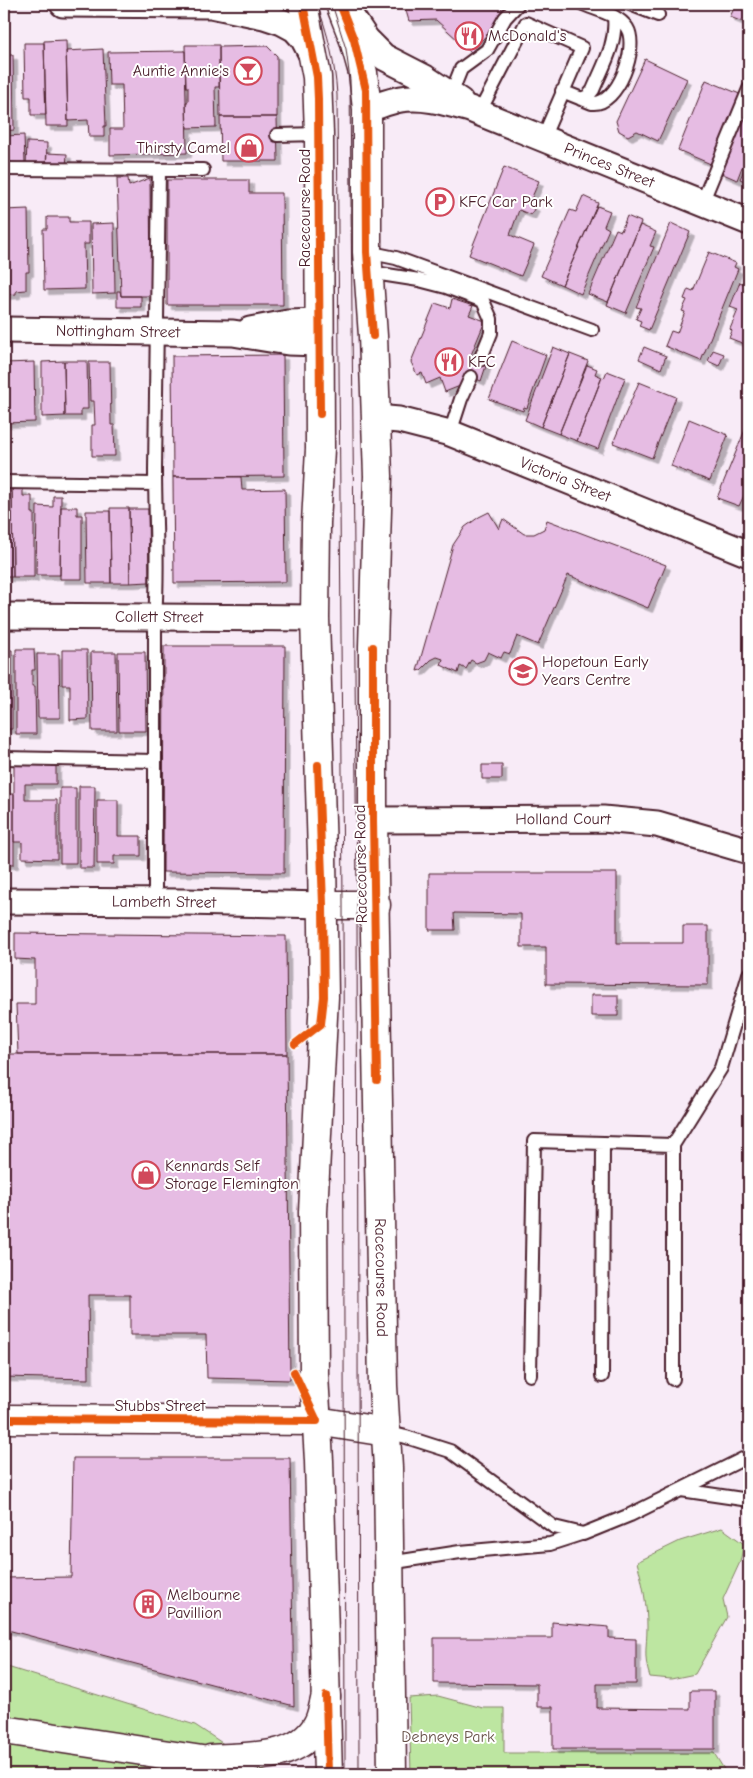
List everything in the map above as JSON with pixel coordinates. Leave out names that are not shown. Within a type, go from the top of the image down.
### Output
[{"type":"main road","name":"Racecourse Road","points":[[303,4],[317,77],[319,134],[320,449],[316,523],[315,618],[324,997],[313,1212],[314,1375],[320,1461],[328,1774]]},
{"type":"main road","name":"Racecourse Road","points":[[341,4],[363,73],[367,109],[368,262],[378,476],[374,647],[373,820],[383,1386],[388,1468],[392,1774]]},
{"type":"main road","points":[[323,905],[376,905]]},
{"type":"main road","name":"Stubbs Street","points":[[4,1419],[317,1421],[386,1432]]},
{"type":"main road","points":[[4,1730],[202,1760],[252,1765],[292,1748],[306,1739],[320,1720],[326,1696]]},
{"type":"street","points":[[62,4],[213,4],[264,16],[290,26],[303,38],[314,58]]},
{"type":"street","name":"Princes Street","points":[[341,4],[366,39],[378,52],[391,61],[425,78],[462,105]]},
{"type":"street","name":"Princes Street","points":[[367,109],[407,98],[462,105],[749,222]]},
{"type":"street","name":"Nottingham Street","points":[[4,330],[233,333],[288,342],[320,332]]},
{"type":"street","name":"Victoria Street","points":[[376,418],[399,420],[450,433],[749,554]]},
{"type":"street","name":"Collett Street","points":[[4,616],[315,618]]},
{"type":"street","name":"Holland Court","points":[[373,820],[603,819],[656,824],[749,851]]},
{"type":"street","name":"Lambeth Street","points":[[4,901],[323,905]]},
{"type":"lane","points":[[462,105],[461,69],[486,50],[504,18],[520,4],[526,23],[582,48],[562,90],[543,138]]},
{"type":"lane","points":[[562,90],[581,99],[596,103],[604,100],[617,87],[628,63],[632,44],[626,26],[614,17],[583,4]]},
{"type":"lane","points":[[630,4],[658,15]]},
{"type":"lane","points":[[581,99],[588,96],[593,90],[612,46],[615,32],[614,17]]},
{"type":"lane","points":[[462,105],[526,23]]},
{"type":"lane","points":[[702,203],[749,89]]},
{"type":"lane","points":[[277,134],[319,134]]},
{"type":"lane","points":[[4,169],[203,170]]},
{"type":"lane","points":[[155,902],[155,617],[157,586],[155,484],[159,170]]},
{"type":"lane","points":[[368,262],[396,258],[592,330]]},
{"type":"lane","points":[[368,262],[483,301],[491,319],[491,333],[480,360]]},
{"type":"lane","points":[[450,433],[471,377]]},
{"type":"lane","points":[[4,482],[155,484]]},
{"type":"lane","points":[[4,758],[156,761]]},
{"type":"lane","points":[[673,1379],[673,1145],[721,1068],[749,974]]},
{"type":"lane","points":[[530,1375],[534,1141],[673,1145]]},
{"type":"lane","points":[[602,1376],[603,1143]]},
{"type":"lane","points":[[386,1432],[450,1451],[554,1527],[584,1534]]},
{"type":"lane","points":[[389,1563],[460,1552],[550,1544],[584,1534],[630,1515],[749,1456]]},
{"type":"lane","points":[[681,1490],[749,1500]]},
{"type":"green space","points":[[722,1528],[744,1544],[740,1562],[723,1599],[727,1617],[695,1674],[671,1679],[650,1677],[646,1658],[647,1627],[645,1602],[637,1562],[680,1541]]},
{"type":"green space","points":[[4,1666],[195,1725],[269,1774],[4,1774]]},
{"type":"green space","name":"Debneys Park","points":[[438,1696],[483,1708],[504,1708],[504,1753],[714,1753],[727,1774],[411,1774],[409,1698]]},
{"type":"building","name":"McDonald's","points":[[404,4],[501,4],[503,17],[471,52],[436,20],[409,21]]},
{"type":"building","points":[[736,4],[749,4],[748,24],[730,17]]},
{"type":"building","points":[[66,40],[68,126],[46,126],[44,41]]},
{"type":"building","points":[[24,43],[44,43],[46,115],[31,115],[31,97],[25,97]]},
{"type":"building","points":[[185,45],[219,45],[219,87],[215,87],[216,127],[187,128],[186,102],[188,102],[188,87],[186,87]]},
{"type":"building","name":"Auntie Annie's","points":[[267,46],[277,56],[277,117],[220,117],[219,47]]},
{"type":"building","points":[[103,49],[106,126],[104,126],[104,137],[89,137],[88,120],[68,121],[66,51]]},
{"type":"building","points":[[185,51],[187,153],[110,155],[110,129],[123,129],[122,85],[109,85],[108,52]]},
{"type":"building","points":[[4,55],[13,55],[14,130],[4,131]]},
{"type":"building","points":[[645,59],[687,79],[658,141],[637,131],[628,136],[619,131],[616,121]]},
{"type":"building","points":[[706,80],[742,95],[713,165],[678,150]]},
{"type":"building","points":[[747,110],[749,111],[749,158],[745,168],[742,167],[737,180],[721,173]]},
{"type":"building","name":"Thirsty Camel","points":[[220,117],[277,117],[278,161],[221,161]]},
{"type":"building","points":[[24,135],[25,163],[6,164],[5,136]]},
{"type":"building","points":[[27,142],[47,143],[46,167],[26,166]]},
{"type":"building","points":[[47,153],[67,154],[66,167],[46,167]]},
{"type":"building","points":[[749,158],[749,183],[740,179]]},
{"type":"building","points":[[504,167],[539,181],[529,204],[535,207],[531,215],[519,210],[510,235],[534,245],[521,276],[469,255]]},
{"type":"building","points":[[117,178],[128,178],[129,186],[150,178],[151,296],[121,296]]},
{"type":"building","points":[[167,180],[249,180],[249,193],[282,193],[283,305],[167,305]]},
{"type":"building","points":[[583,196],[598,203],[562,285],[541,276],[570,210],[576,212]]},
{"type":"building","points":[[597,206],[610,211],[604,226],[609,229],[581,294],[562,285]]},
{"type":"building","points":[[28,209],[29,272],[26,272],[26,290],[16,291],[16,294],[4,295],[4,210]]},
{"type":"building","points":[[627,216],[641,222],[608,302],[588,294],[616,229],[621,231]]},
{"type":"building","points":[[47,217],[69,217],[69,222],[89,222],[89,244],[84,244],[85,289],[44,290],[43,229],[47,229]]},
{"type":"building","points":[[114,223],[115,293],[92,294],[91,224]]},
{"type":"building","points":[[671,223],[690,232],[649,330],[639,326],[641,321],[636,319],[641,308],[636,307]]},
{"type":"building","points":[[640,225],[656,232],[650,246],[654,247],[626,313],[607,305]]},
{"type":"building","points":[[709,252],[736,263],[734,267],[738,269],[701,361],[665,346],[671,331],[677,333],[685,312],[682,311],[687,300],[684,299],[688,289],[693,291]]},
{"type":"building","points":[[740,282],[749,286],[749,341],[747,345],[729,338],[732,331],[730,329],[738,310],[730,307]]},
{"type":"building","points":[[117,291],[120,291],[121,296],[141,296],[141,307],[117,307]]},
{"type":"building","points":[[452,299],[473,306],[469,315],[485,321],[471,355],[487,363],[481,381],[465,374],[460,386],[445,392],[440,378],[426,384],[422,373],[417,375],[411,362],[435,303],[450,308]]},
{"type":"building","points":[[512,341],[546,355],[527,408],[524,407],[523,411],[489,399]]},
{"type":"building","points":[[553,347],[570,354],[541,427],[525,420]]},
{"type":"building","points":[[644,347],[666,356],[661,369],[639,359]]},
{"type":"building","points":[[713,350],[724,354],[719,366],[708,361]]},
{"type":"building","points":[[570,354],[588,361],[559,434],[541,427]]},
{"type":"building","points":[[283,355],[284,476],[173,477],[172,356]]},
{"type":"building","points":[[64,361],[87,361],[88,409],[81,409],[81,416],[65,416]]},
{"type":"building","points":[[64,361],[65,416],[42,417],[42,362]]},
{"type":"building","points":[[34,362],[35,422],[4,423],[4,363]]},
{"type":"building","points":[[89,362],[110,362],[111,425],[114,425],[115,456],[92,456],[92,425],[95,425],[94,401],[90,401]]},
{"type":"building","points":[[587,365],[597,369],[595,374],[602,377],[577,441],[559,434]]},
{"type":"building","points":[[607,371],[625,378],[598,449],[577,441],[602,377],[604,378]]},
{"type":"building","points":[[639,382],[676,397],[652,458],[613,443]]},
{"type":"building","points":[[689,419],[728,435],[710,481],[671,466]]},
{"type":"building","points":[[749,423],[749,485],[739,506],[717,498]]},
{"type":"building","points":[[173,477],[241,477],[242,490],[285,489],[286,582],[174,583]]},
{"type":"building","points":[[4,489],[12,489],[13,577],[4,577]]},
{"type":"building","points":[[12,489],[23,489],[23,496],[32,496],[32,513],[34,513],[34,577],[13,577]]},
{"type":"building","points":[[53,496],[61,496],[60,575],[36,575],[37,506],[53,507]]},
{"type":"building","points":[[61,507],[77,507],[77,515],[82,515],[82,579],[60,579]]},
{"type":"building","points":[[110,508],[129,508],[130,583],[111,583]]},
{"type":"building","points":[[129,509],[148,509],[149,582],[130,583]]},
{"type":"building","points":[[86,511],[110,511],[111,583],[87,583]]},
{"type":"building","points":[[489,512],[499,529],[503,519],[524,534],[534,534],[544,529],[547,520],[666,565],[648,608],[568,575],[538,645],[517,636],[510,654],[504,652],[501,658],[488,652],[484,660],[476,663],[471,660],[466,669],[460,666],[458,673],[441,665],[443,659],[437,657],[417,671],[453,545],[465,527]]},
{"type":"building","points":[[164,646],[285,646],[284,873],[163,872]]},
{"type":"building","points":[[16,649],[34,649],[35,670],[32,670],[32,686],[35,686],[36,734],[16,734]]},
{"type":"building","points":[[4,650],[12,650],[12,729],[4,729]]},
{"type":"building","points":[[62,650],[87,650],[88,719],[70,720],[70,685],[62,685]]},
{"type":"building","points":[[91,652],[116,652],[117,731],[92,731]]},
{"type":"building","points":[[118,652],[145,652],[146,731],[119,731]]},
{"type":"building","points":[[37,654],[59,654],[60,718],[38,718]]},
{"type":"building","points":[[14,763],[56,763],[56,784],[25,784],[25,800],[57,800],[57,859],[22,858],[22,842],[14,842]]},
{"type":"building","points":[[482,765],[502,765],[502,779],[482,779]]},
{"type":"building","points":[[79,786],[95,786],[94,868],[79,868]]},
{"type":"building","points":[[60,788],[76,788],[76,863],[60,863]]},
{"type":"building","points":[[4,794],[14,794],[14,864],[4,864]]},
{"type":"building","points":[[97,800],[118,800],[118,836],[141,836],[141,856],[114,856],[114,864],[97,864]]},
{"type":"building","points":[[429,873],[617,873],[617,943],[683,943],[683,926],[708,926],[708,985],[546,984],[546,947],[521,947],[521,914],[454,913],[455,930],[429,930]]},
{"type":"building","points":[[15,933],[286,936],[287,1054],[18,1054],[16,1004],[35,1004],[35,960],[15,959]]},
{"type":"building","points":[[591,995],[618,995],[618,1016],[591,1016]]},
{"type":"building","name":"Kennards Self Storage Flemington","points":[[4,1054],[287,1054],[290,1380],[207,1378],[206,1335],[130,1335],[130,1295],[88,1295],[89,1379],[4,1377]]},
{"type":"building","name":"Melbourne Pavillion","points":[[73,1458],[290,1458],[294,1706],[4,1629],[4,1578],[71,1577]]},
{"type":"building","points":[[552,1622],[609,1627],[609,1638],[636,1639],[636,1684],[597,1684],[597,1708],[690,1709],[690,1691],[715,1691],[715,1749],[553,1749],[553,1707],[537,1707],[537,1684],[434,1683],[434,1638],[552,1638]]},
{"type":"tram line","points":[[317,4],[330,48],[335,71],[337,95],[343,905],[345,1774]]},
{"type":"tram line","points":[[332,4],[346,49],[350,80],[357,905],[359,1774]]},
{"type":"cycle path","points":[[303,4],[317,77],[318,99],[320,414]]},
{"type":"cycle path","points":[[340,4],[354,40],[366,90],[367,252],[373,336]]},
{"type":"cycle path","points":[[373,647],[373,820],[377,1080]]},
{"type":"cycle path","points":[[295,1044],[321,1024],[324,997],[318,765]]},
{"type":"cycle path","points":[[4,1419],[317,1421],[294,1372]]},
{"type":"cycle path","points":[[326,1696],[328,1774]]},
{"type":"place","name":"McDonald's","points":[[469,36]]},
{"type":"place","name":"Auntie Annie's","points":[[248,71]]},
{"type":"place","name":"Thirsty Camel","points":[[249,148]]},
{"type":"place","name":"KFC Car Park","points":[[440,202]]},
{"type":"place","name":"KFC","points":[[449,362]]},
{"type":"place","name":"Hopetoun Early Years Centre","points":[[523,671]]},
{"type":"place","name":"Kennards Self Storage Flemington","points":[[146,1175]]},
{"type":"place","name":"Melbourne Pavillion","points":[[148,1604]]}]
